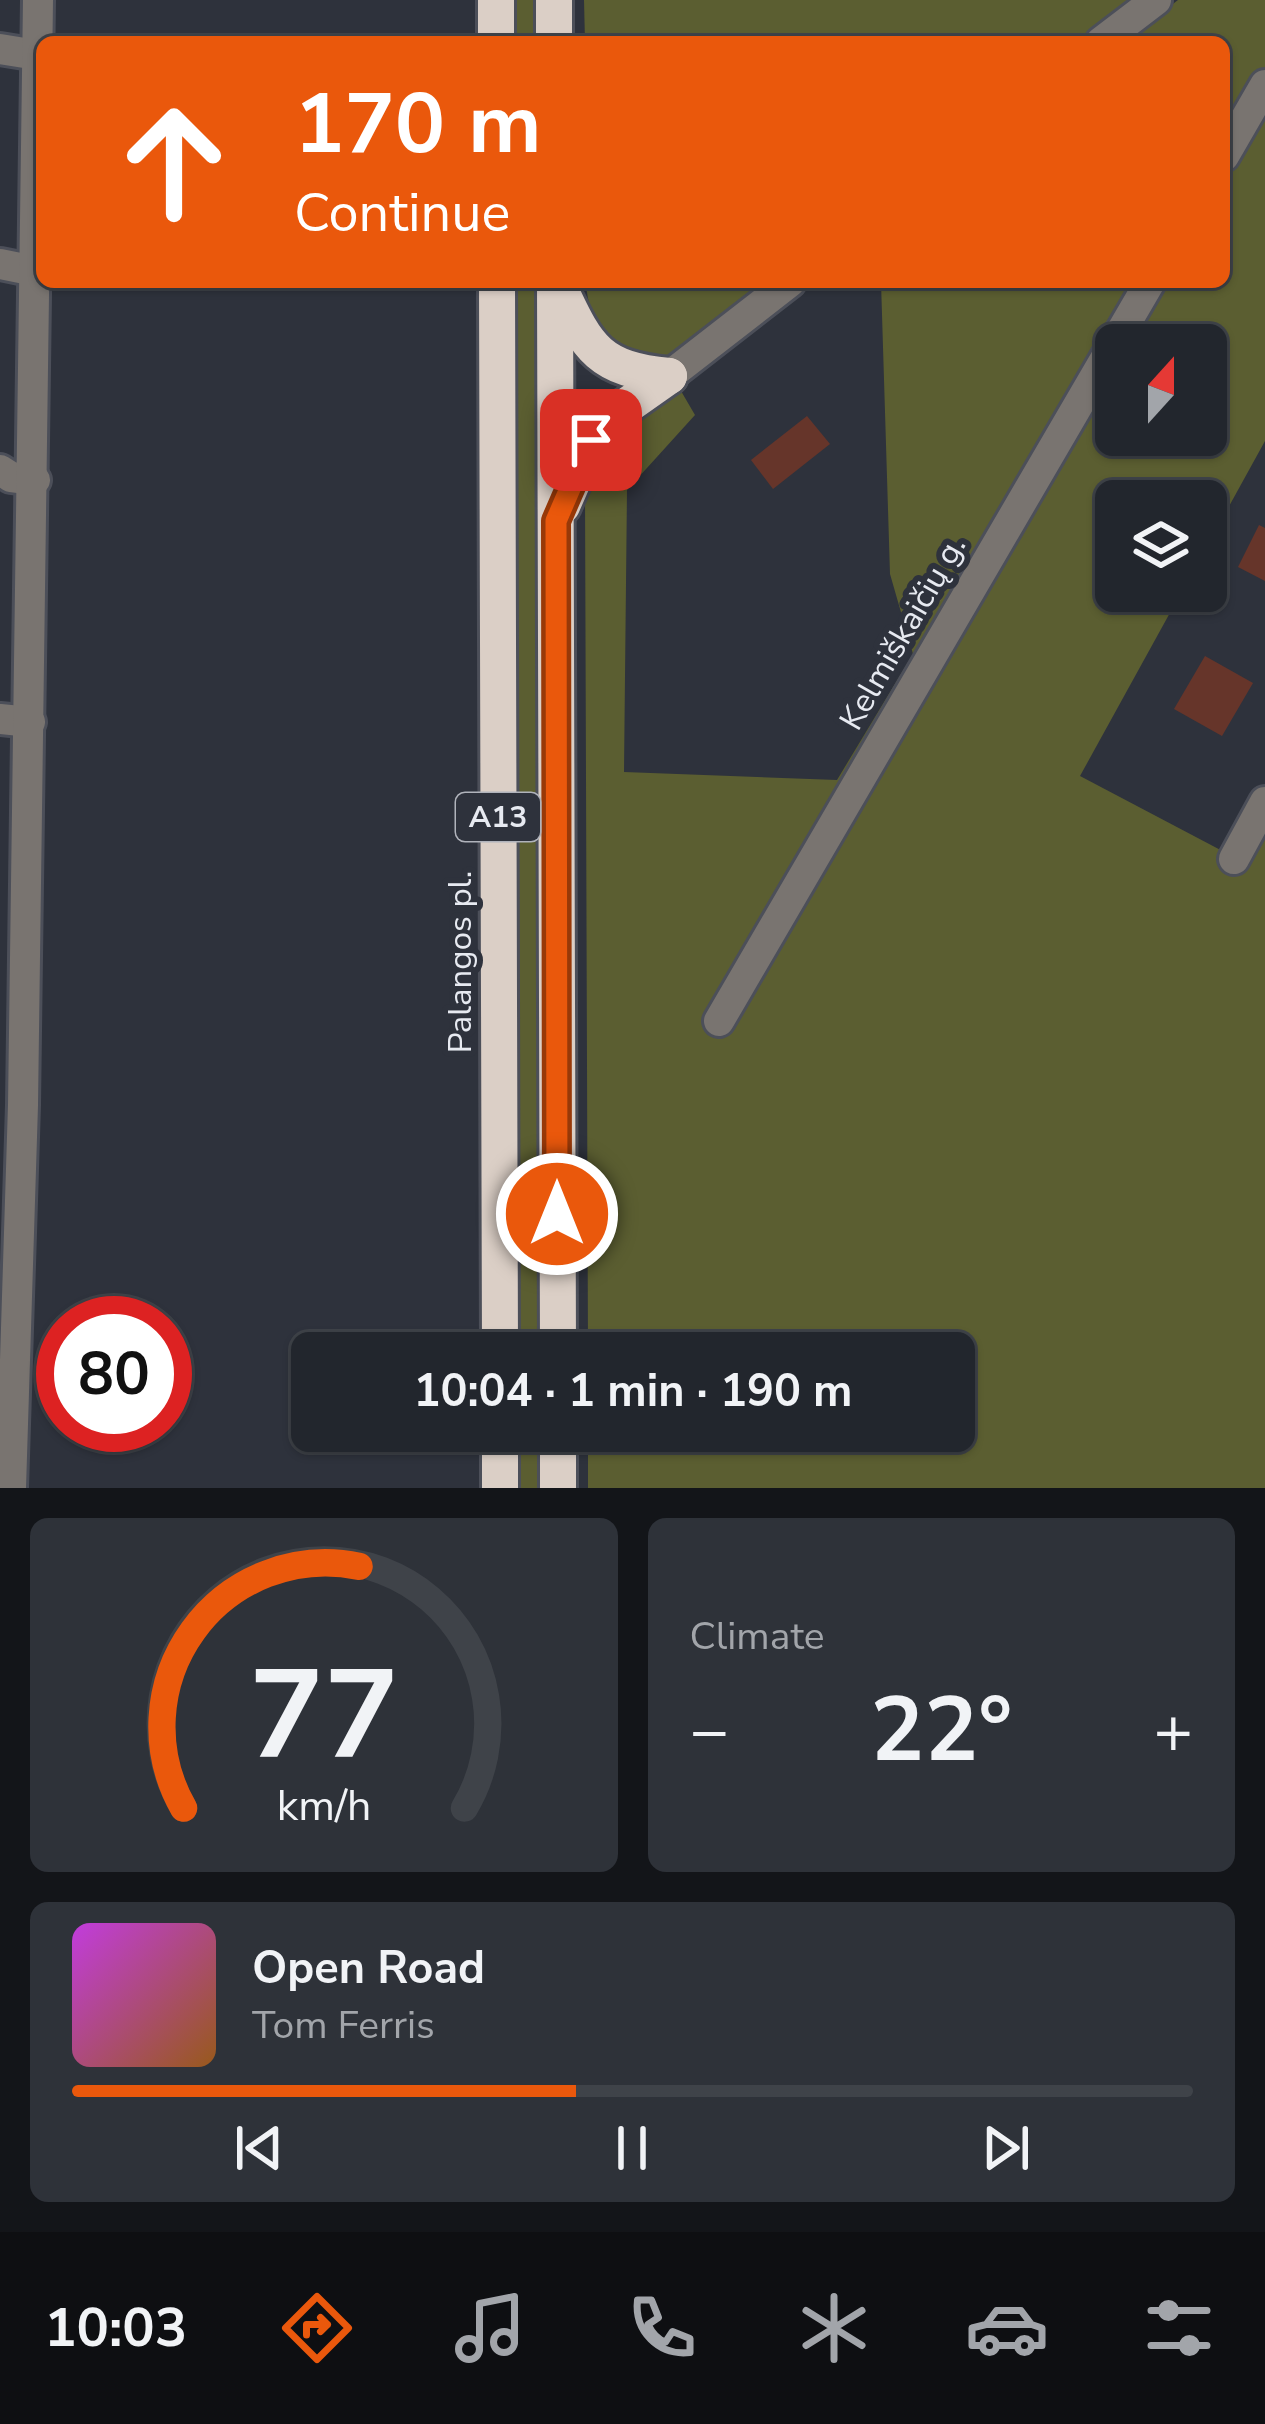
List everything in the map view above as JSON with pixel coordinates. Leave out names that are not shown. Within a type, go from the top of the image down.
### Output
[{"type":"highway","points":[[496,0],[496,36]]},
{"type":"highway","points":[[554,0],[554,36]]},
{"type":"highway","name":"Palangos pl.","points":[[497,288],[500,1332]]},
{"type":"highway","name":"A13","points":[[556,288],[558,1332]]},
{"type":"highway","points":[[559,288],[580,334],[600,358],[632,372],[669,376]]},
{"type":"highway","points":[[556,521],[591,440],[615,414],[669,376]]},
{"type":"highway","points":[[500,1452],[500,1488]]},
{"type":"highway","points":[[558,1452],[558,1488]]},
{"type":"street","points":[[38,0],[38,36]]},
{"type":"street","points":[[1109,36],[1156,0]]},
{"type":"street","points":[[0,49],[36,55]]},
{"type":"street","points":[[1230,145],[1265,85]]},
{"type":"street","points":[[11,1488],[7,1419],[15,720],[35,480],[36,199]]},
{"type":"street","points":[[0,264],[35,271]]},
{"type":"street","points":[[669,376],[782,288]]},
{"type":"street","name":"Kelmiškaičių g.","points":[[719,1021],[1147,288]]},
{"type":"street","points":[[0,470],[11,477],[35,480]]},
{"type":"street","points":[[1234,859],[1265,802]]},
{"type":"green space","points":[[516,0],[535,0],[535,36],[516,36]]},
{"type":"green space","points":[[584,0],[1131,0],[1085,36],[585,36]]},
{"type":"green space","points":[[1178,0],[1265,0],[1265,441],[1227,510],[1227,480],[1095,480],[1095,612],[1170,612],[1080,776],[1249,865],[1265,837],[1265,1488],[588,1488],[588,1452],[975,1452],[975,1332],[588,1332],[585,494],[621,431],[645,410],[681,391],[695,415],[627,490],[624,772],[837,780],[913,654],[890,574],[881,288],[1230,288],[1230,36],[1132,36]]},
{"type":"green space","points":[[517,288],[536,288],[538,1332],[518,1332]]},
{"type":"green space","points":[[587,288],[763,288],[670,358],[636,357],[622,351],[601,330]]},
{"type":"green space","points":[[519,1452],[539,1452],[539,1488],[519,1488]]},
{"type":"building","points":[[807,416],[830,444],[773,489],[751,460]]},
{"type":"building","points":[[1259,525],[1265,528],[1265,581],[1238,567]]},
{"type":"building","points":[[1205,656],[1253,683],[1222,736],[1174,709]]},
{"type":"route","points":[[557,1214],[556,521],[591,440]]}]
